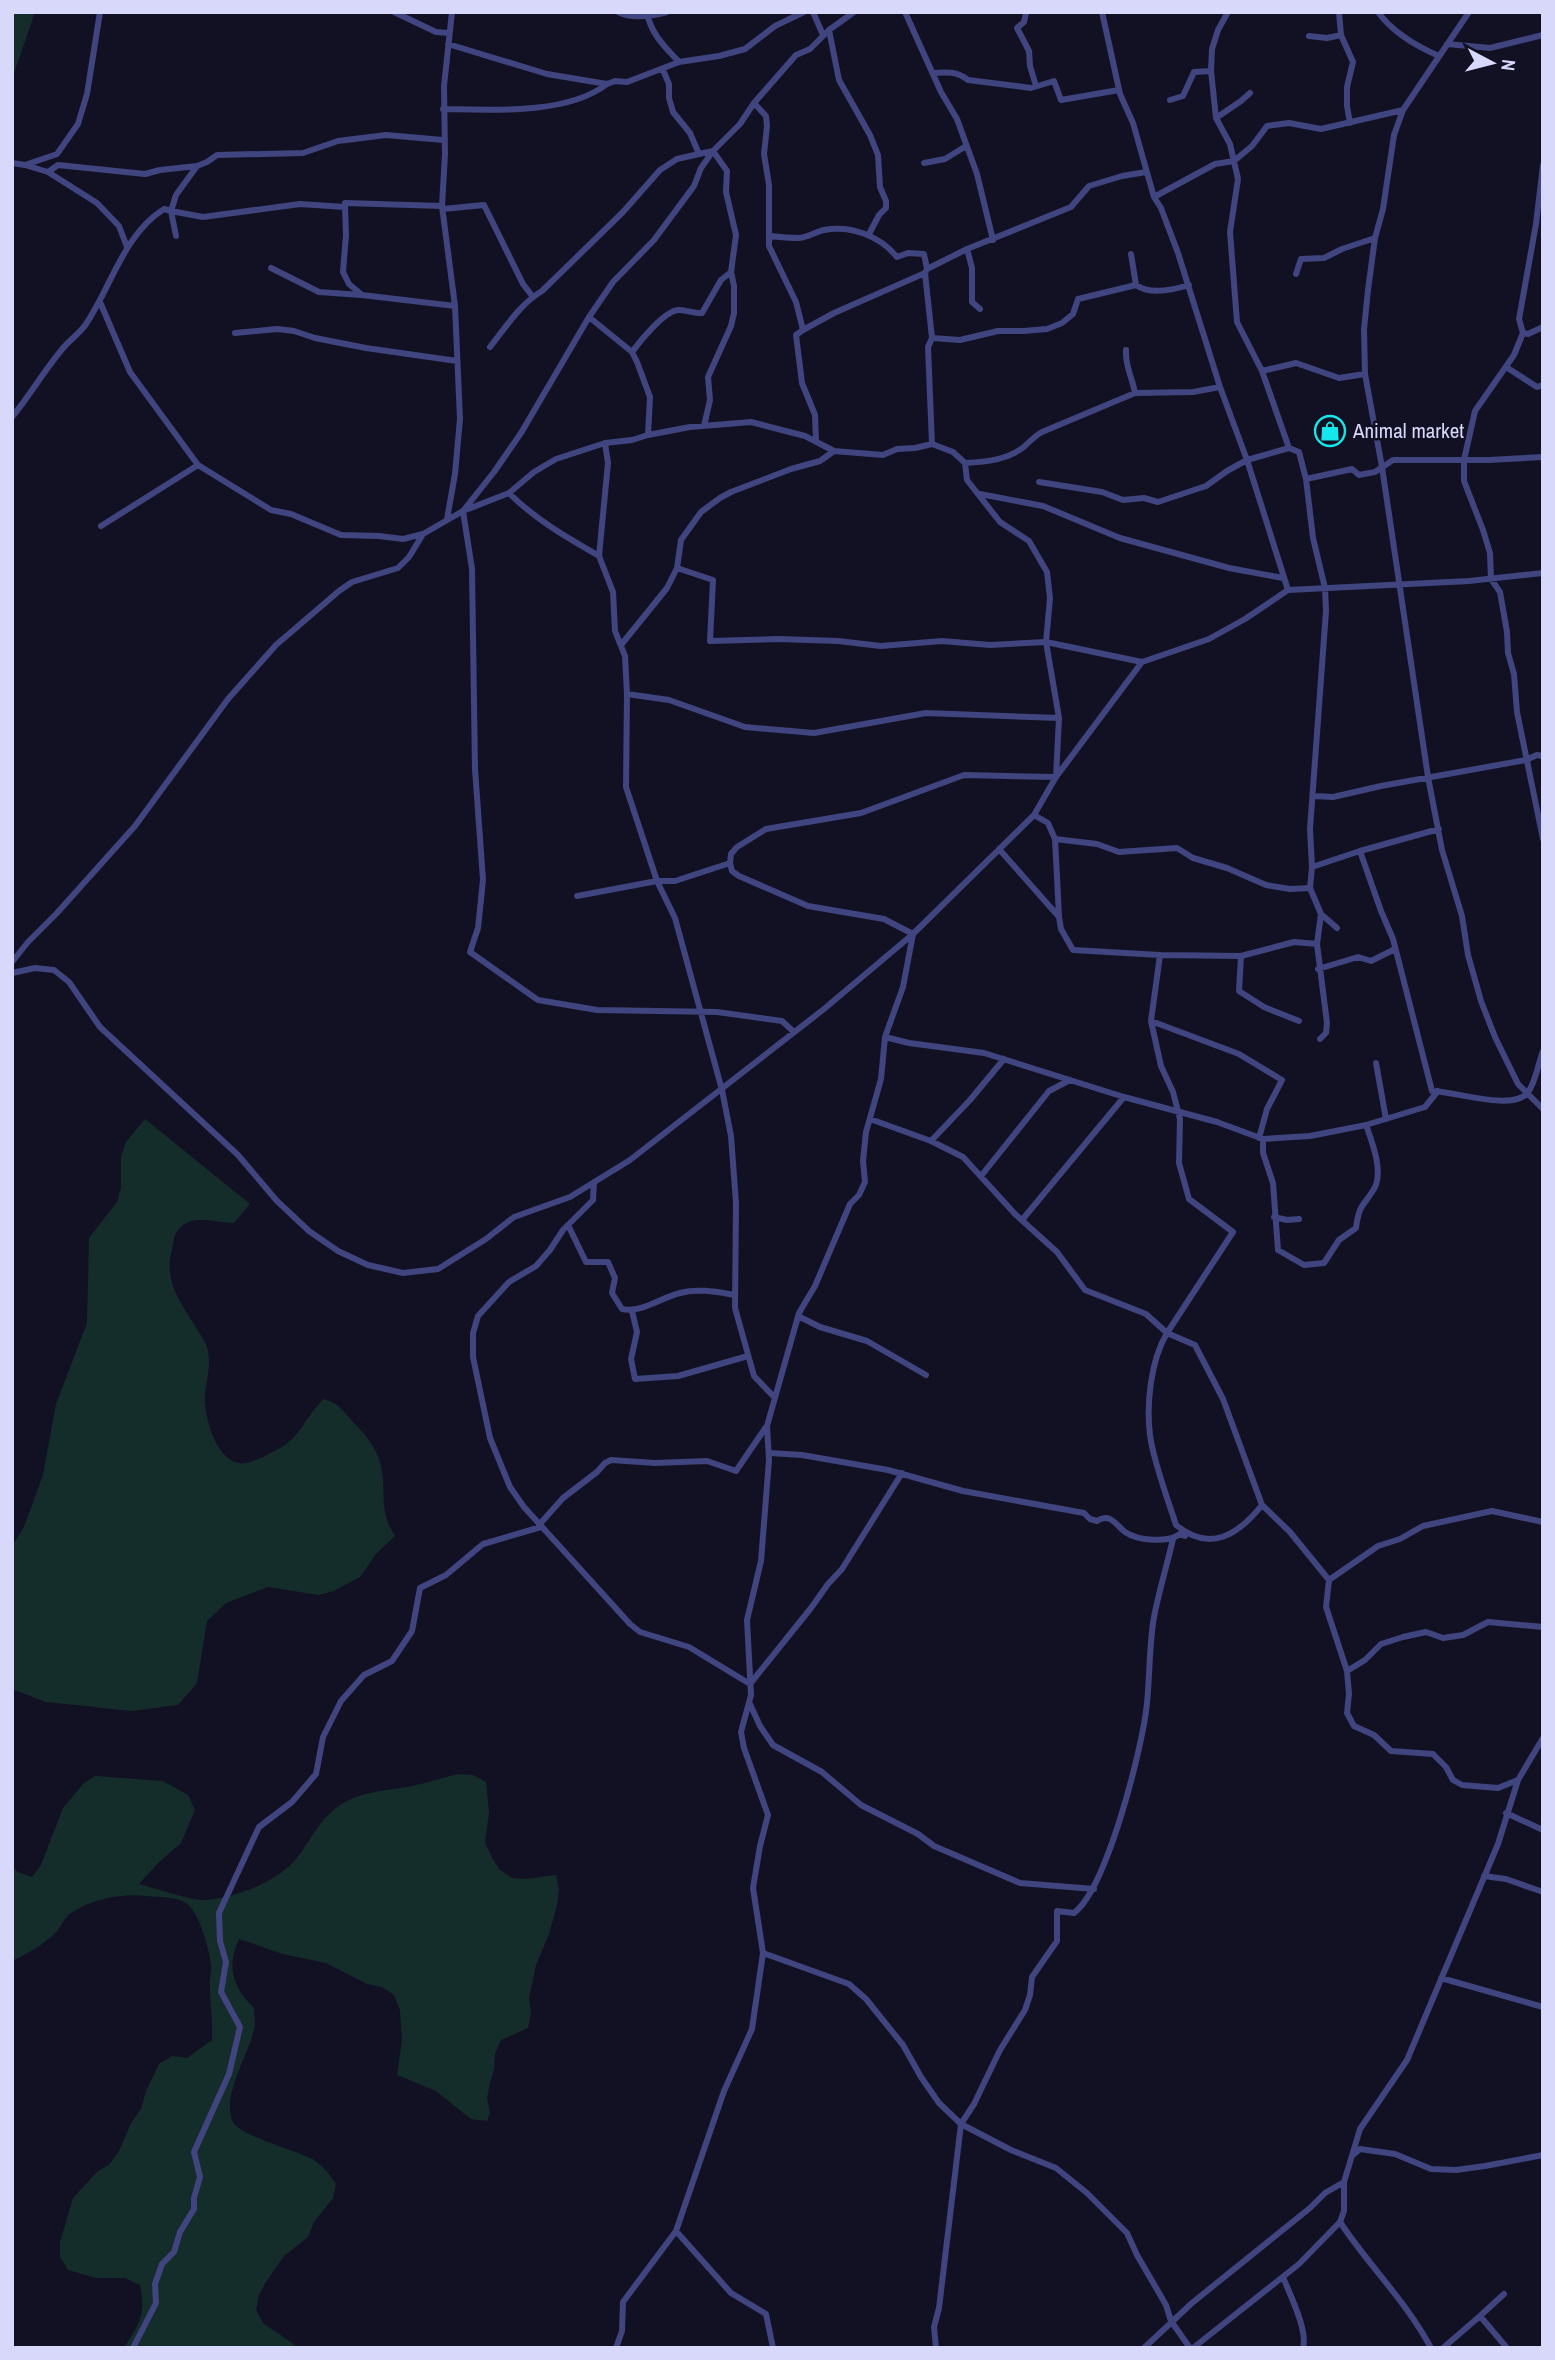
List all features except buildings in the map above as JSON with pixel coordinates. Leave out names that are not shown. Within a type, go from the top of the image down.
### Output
[{"type":"street","points":[[25,165],[57,154],[78,124],[87,93],[100,12]]},
{"type":"street","points":[[394,12],[436,32],[449,33]]},
{"type":"street","points":[[447,519],[460,419],[455,306],[442,208],[445,154],[443,110],[452,12]]},
{"type":"street","points":[[618,12],[625,16],[667,12]]},
{"type":"street","points":[[443,110],[530,108],[558,104],[598,91],[615,81],[627,82],[679,62],[745,49],[775,26],[804,12]]},
{"type":"street","points":[[813,12],[826,33],[839,80],[870,135],[878,155],[880,187],[886,208],[869,234]]},
{"type":"street","points":[[794,1031],[782,1021],[699,1011],[597,1010],[538,1000],[470,952],[478,928],[483,880],[475,769],[472,569],[463,511],[521,432],[589,317],[613,282],[654,240],[694,186],[701,167],[713,151],[740,124],[754,103],[796,55],[810,49],[854,12]]},
{"type":"street","points":[[905,12],[957,119],[977,174],[993,240]]},
{"type":"street","points":[[1102,12],[1119,90],[1133,123],[1154,197],[1189,285],[1288,590]]},
{"type":"street","points":[[1228,12],[1217,30],[1212,49],[1211,71],[1216,118],[1230,144],[1238,179],[1230,232],[1237,322],[1262,372],[1289,448]]},
{"type":"street","points":[[1339,12],[1341,35],[1353,62],[1347,87],[1350,123]]},
{"type":"street","points":[[1378,12],[1387,24],[1406,38],[1439,56]]},
{"type":"street","points":[[1469,12],[1403,110],[1394,135],[1383,209],[1375,237],[1364,329],[1366,374],[1428,777],[1442,850],[1462,916],[1468,955],[1481,1001],[1495,1037],[1518,1084],[1543,1109]]},
{"type":"street","points":[[648,13],[648,21],[656,36],[679,62]]},
{"type":"street","points":[[1026,13],[1024,22],[1017,28],[1029,51],[1036,86]]},
{"type":"street","points":[[1309,36],[1326,38],[1341,35]]},
{"type":"street","points":[[1447,44],[1490,48],[1543,36]]},
{"type":"street","points":[[448,44],[547,74],[607,84]]},
{"type":"street","points":[[663,70],[669,84],[669,99],[673,112],[690,133],[699,154]]},
{"type":"street","points":[[1170,100],[1183,96],[1194,72],[1211,71]]},
{"type":"street","points":[[933,73],[947,72],[962,75],[968,80],[1031,88],[1054,81],[1061,100],[1119,90]]},
{"type":"street","points":[[1216,118],[1250,93]]},
{"type":"street","points":[[754,103],[766,116],[764,155],[769,185],[769,246],[796,302],[803,330]]},
{"type":"street","points":[[1154,197],[1215,164],[1234,161],[1252,146],[1267,126],[1289,123],[1321,130],[1403,110]]},
{"type":"street","points":[[48,172],[58,165],[145,174],[197,166],[216,155],[303,153],[326,144],[364,137],[386,135],[443,140]]},
{"type":"street","points":[[924,163],[945,159],[966,146]]},
{"type":"street","points":[[491,347],[518,311],[623,212],[660,170],[677,159],[713,151]]},
{"type":"street","points":[[704,426],[710,400],[708,377],[728,334],[734,313],[731,272],[736,235],[726,192],[727,171],[713,151]]},
{"type":"street","points":[[12,163],[48,172],[97,204],[119,226],[127,247]]},
{"type":"street","points":[[1543,165],[1539,225],[1519,319],[1523,333],[1514,355],[1475,411],[1464,460],[1464,481],[1486,541],[1491,579],[1500,592],[1526,760],[1543,839]]},
{"type":"street","points":[[176,236],[171,211],[176,195],[197,166]]},
{"type":"street","points":[[816,441],[815,415],[802,383],[796,335],[834,313],[967,249],[1071,206],[1089,186],[1146,172]]},
{"type":"street","points":[[362,295],[349,284],[343,272],[345,203],[442,208],[484,205],[523,284],[533,297]]},
{"type":"street","points":[[12,416],[65,346],[84,327],[100,302],[127,247],[150,218],[164,209],[203,217],[300,204],[345,207]]},
{"type":"street","points":[[770,236],[801,238],[821,230],[834,229],[869,234],[890,248],[897,257],[908,253],[924,254],[932,338],[928,347],[932,444]]},
{"type":"street","points":[[1296,274],[1301,259],[1324,258],[1375,237]]},
{"type":"street","points":[[967,249],[972,268],[972,302],[980,309]]},
{"type":"street","points":[[1131,254],[1136,285]]},
{"type":"street","points":[[271,268],[319,292],[455,306]]},
{"type":"street","points":[[632,352],[668,313],[677,310],[702,313],[721,280],[731,272]]},
{"type":"street","points":[[932,338],[960,340],[998,331],[1047,329],[1062,323],[1073,314],[1078,299],[1136,285],[1144,290],[1176,289],[1189,285]]},
{"type":"street","points":[[100,302],[130,372],[198,465],[271,509],[304,519],[341,535],[403,539],[423,534],[463,511],[509,493],[534,472],[556,459],[606,443],[704,426],[751,422],[816,441],[834,450],[883,455],[898,449],[932,444],[953,452],[965,463],[967,480],[981,494],[1000,522],[1029,541],[1047,572],[1050,598],[1046,642],[1059,718],[1056,777]]},
{"type":"street","points":[[589,317],[632,352],[650,397],[648,435]]},
{"type":"street","points":[[1523,333],[1528,334],[1543,327]]},
{"type":"street","points":[[235,332],[276,329],[294,331],[366,348],[457,360]]},
{"type":"street","points":[[1126,350],[1125,365],[1132,378],[1135,393]]},
{"type":"street","points":[[1262,372],[1296,363],[1339,378],[1366,374]]},
{"type":"street","points":[[1506,367],[1537,387],[1543,384]]},
{"type":"street","points":[[965,463],[991,462],[1025,445],[1029,439],[1042,432],[1135,393],[1193,392],[1220,387]]},
{"type":"street","points":[[606,443],[607,474],[599,556],[613,592],[615,631],[625,656],[626,787],[657,881],[675,918],[722,1090],[731,1136],[736,1203],[735,1308],[754,1376],[775,1398]]},
{"type":"street","points":[[1040,482],[1102,492],[1123,500],[1144,498],[1158,502],[1206,486],[1247,460],[1289,448],[1299,452],[1306,479],[1313,538],[1325,588],[1326,611],[1310,829],[1310,888],[1321,915],[1337,928]]},
{"type":"street","points":[[621,645],[667,588],[677,568],[681,540],[701,512],[731,492],[820,461],[834,450]]},
{"type":"street","points":[[1306,479],[1352,469],[1359,475],[1375,472],[1393,460],[1543,457]]},
{"type":"street","points":[[102,526],[198,465]]},
{"type":"street","points":[[509,493],[559,534],[599,556]]},
{"type":"street","points":[[981,494],[1043,506],[1120,538],[1176,555],[1283,578]]},
{"type":"street","points":[[12,961],[135,826],[228,699],[276,645],[352,582],[398,568],[410,557],[423,534]]},
{"type":"street","points":[[677,568],[713,580],[710,641],[827,640],[881,646],[942,641],[990,645],[1046,642],[1142,662],[1209,639],[1245,620],[1288,590],[1491,579],[1543,573]]},
{"type":"street","points":[[12,973],[35,968],[54,970],[69,982],[100,1027],[237,1155],[276,1201],[309,1231],[338,1251],[368,1265],[403,1273],[438,1269],[486,1239],[514,1216],[570,1197],[630,1160],[824,1009],[913,934],[1034,816],[1056,777],[1142,662]]},
{"type":"street","points":[[627,694],[669,700],[745,727],[814,733],[926,713],[1059,718]]},
{"type":"street","points":[[1314,796],[1333,797],[1526,760],[1536,755],[1543,756]]},
{"type":"street","points":[[913,934],[884,919],[808,906],[739,876],[732,871],[732,854],[737,847],[766,829],[861,813],[928,786],[964,775],[1056,777]]},
{"type":"street","points":[[1034,816],[1048,823],[1055,839],[1059,917],[1061,929],[1073,950],[1241,956],[1294,942],[1317,944]]},
{"type":"street","points":[[1312,867],[1439,829]]},
{"type":"street","points":[[1055,839],[1097,844],[1119,852],[1177,848],[1193,858],[1227,868],[1266,886],[1310,888]]},
{"type":"street","points":[[999,849],[1059,917]]},
{"type":"street","points":[[1360,851],[1393,939],[1432,1091],[1493,1100],[1516,1100],[1528,1093],[1543,1051]]},
{"type":"street","points":[[577,896],[657,881],[676,881],[730,863]]},
{"type":"street","points":[[1320,1039],[1326,1033],[1327,1023],[1318,969],[1317,944],[1321,915]]},
{"type":"street","points":[[133,2348],[156,2303],[155,2284],[162,2264],[174,2252],[180,2232],[194,2209],[200,2177],[194,2152],[229,2074],[240,2027],[221,1992],[226,1962],[220,1941],[219,1913],[259,1827],[292,1802],[316,1774],[323,1737],[341,1701],[364,1675],[392,1661],[412,1631],[420,1588],[446,1575],[483,1544],[540,1526],[563,1498],[611,1460],[707,1461],[736,1471],[767,1426],[798,1316],[815,1286],[850,1204],[859,1195],[865,1182],[863,1161],[866,1132],[881,1079],[885,1037],[895,1013],[913,934]]},
{"type":"street","points":[[1318,969],[1358,957],[1371,961],[1395,949]]},
{"type":"street","points":[[1160,955],[1151,1021],[1161,1066],[1173,1091],[1178,1111],[1179,1163],[1189,1199],[1233,1232],[1160,1345],[1150,1393],[1150,1435],[1176,1525],[1188,1535],[1207,1540]]},
{"type":"street","points":[[1241,956],[1239,991],[1264,1007],[1299,1021]]},
{"type":"street","points":[[1151,1021],[1239,1055],[1282,1080],[1266,1108],[1261,1138],[1273,1183],[1278,1250],[1304,1265],[1324,1263],[1339,1240],[1356,1228],[1358,1210],[1376,1186],[1377,1157],[1366,1125]]},
{"type":"street","points":[[885,1037],[984,1053],[1124,1097],[1217,1122],[1261,1138],[1310,1136],[1366,1125],[1425,1107],[1438,1091]]},
{"type":"street","points":[[931,1141],[1004,1059]]},
{"type":"street","points":[[1376,1063],[1386,1119]]},
{"type":"street","points":[[981,1177],[1049,1091],[1070,1080]]},
{"type":"street","points":[[1022,1220],[1124,1097]]},
{"type":"street","points":[[870,1119],[931,1141],[963,1157],[1022,1220],[1057,1252],[1085,1290],[1146,1314],[1167,1333],[1195,1345],[1223,1399],[1262,1505],[1290,1532],[1329,1580],[1326,1607],[1347,1671],[1349,1694],[1346,1713],[1354,1726],[1374,1735],[1391,1751],[1433,1754],[1446,1767],[1453,1780],[1462,1785],[1498,1788],[1518,1780]]},
{"type":"street","points":[[594,1183],[593,1200],[568,1225],[536,1266],[509,1282],[478,1316],[473,1333],[473,1357],[480,1398],[494,1450],[510,1487],[540,1526],[640,1632],[689,1647],[750,1684]]},
{"type":"street","points":[[1275,1217],[1299,1219]]},
{"type":"street","points":[[568,1225],[586,1262],[608,1262],[615,1278],[612,1293],[622,1309],[632,1311],[681,1292],[708,1291],[735,1295]]},
{"type":"street","points":[[632,1311],[637,1332],[631,1360],[635,1379],[678,1376],[748,1356]]},
{"type":"street","points":[[798,1316],[867,1341],[926,1374]]},
{"type":"street","points":[[616,2348],[622,2331],[623,2302],[676,2231],[724,2091],[752,2029],[763,1953],[753,1888],[768,1815],[741,1732],[750,1704],[751,1659],[747,1620],[761,1561],[769,1453],[767,1426]]},
{"type":"street","points":[[769,1453],[802,1455],[902,1473],[963,1490],[1084,1513],[1097,1521],[1107,1518],[1118,1523],[1124,1532],[1136,1537],[1173,1539],[1180,1534],[1191,1540],[1207,1540],[1230,1535],[1248,1523],[1262,1505]]},
{"type":"street","points":[[750,1684],[842,1569],[902,1473]]},
{"type":"street","points":[[1329,1580],[1378,1546],[1400,1539],[1423,1526],[1492,1511],[1543,1521]]},
{"type":"street","points":[[936,2348],[934,2327],[939,2308],[961,2124],[974,2104],[1000,2050],[1025,2010],[1032,1977],[1057,1941],[1057,1911],[1074,1913],[1084,1906],[1094,1889],[1113,1840],[1138,1752],[1147,1704],[1154,1617],[1173,1539]]},
{"type":"street","points":[[1347,1671],[1365,1660],[1381,1644],[1403,1637],[1426,1632],[1443,1638],[1463,1635],[1488,1622],[1543,1627]]},
{"type":"street","points":[[750,1704],[773,1745],[822,1772],[860,1805],[918,1834],[934,1846],[1020,1883],[1094,1889]]},
{"type":"street","points":[[763,1953],[849,1984],[866,1999],[903,2045],[920,2077],[961,2124],[1011,2150],[1056,2168],[1087,2193],[1126,2233],[1166,2305],[1171,2321],[1192,2348],[1283,2277],[1340,2222],[1344,2211],[1344,2182],[1360,2129],[1407,2060],[1498,1844],[1518,1780],[1539,1752],[1543,1738]]},
{"type":"street","points":[[1506,1813],[1543,1830]]},
{"type":"street","points":[[1484,1876],[1506,1878],[1543,1892]]},
{"type":"street","points":[[1441,1978],[1543,2007]]},
{"type":"street","points":[[1353,2155],[1360,2149],[1376,2150],[1395,2154],[1431,2169],[1456,2170],[1543,2155]]},
{"type":"street","points":[[1144,2348],[1171,2321],[1325,2193],[1344,2182]]},
{"type":"street","points":[[1340,2222],[1418,2323],[1431,2348]]},
{"type":"street","points":[[676,2231],[731,2293],[766,2314],[773,2348]]},
{"type":"street","points":[[1283,2277],[1301,2324],[1305,2342],[1303,2348]]},
{"type":"street","points":[[1445,2347],[1504,2294]]},
{"type":"street","points":[[1480,2316],[1507,2348]]},
{"type":"green space","points":[[12,12],[35,12],[12,79]]},
{"type":"green space","points":[[145,1119],[250,1204],[234,1223],[197,1220],[183,1225],[174,1239],[170,1261],[175,1291],[207,1347],[209,1363],[205,1406],[211,1432],[219,1448],[224,1455],[238,1463],[254,1461],[292,1440],[324,1399],[334,1403],[365,1436],[378,1456],[382,1472],[384,1508],[395,1536],[376,1554],[360,1577],[334,1591],[319,1595],[268,1587],[226,1603],[207,1621],[197,1683],[178,1705],[132,1711],[46,1702],[12,1689],[12,1546],[24,1527],[43,1475],[56,1404],[87,1323],[89,1238],[117,1202],[121,1188],[121,1157],[126,1142]]},
{"type":"green space","points":[[458,1774],[473,1775],[486,1782],[489,1813],[485,1842],[499,1869],[512,1878],[556,1875],[559,1890],[549,1934],[536,1965],[529,1998],[531,2013],[528,2028],[501,2040],[495,2054],[487,2098],[490,2113],[487,2121],[471,2119],[436,2091],[397,2075],[402,2041],[400,2010],[394,1995],[382,1987],[367,1984],[326,1963],[283,1954],[239,1939],[232,1968],[241,1993],[254,2008],[255,2025],[230,2100],[233,2122],[257,2138],[314,2160],[336,2184],[333,2198],[314,2222],[308,2237],[284,2256],[259,2295],[256,2310],[263,2323],[299,2348],[124,2348],[142,2312],[140,2285],[125,2278],[96,2278],[68,2270],[60,2257],[60,2242],[73,2198],[97,2172],[110,2164],[119,2151],[131,2123],[141,2109],[159,2064],[172,2056],[187,2058],[212,2040],[209,1952],[198,1920],[192,1909],[183,1901],[129,1895],[100,1900],[82,1907],[68,1915],[47,1940],[12,1961],[12,1867],[32,1877],[41,1865],[63,1808],[83,1784],[95,1776],[163,1781],[188,1795],[195,1810],[181,1843],[139,1884],[192,1898],[217,1899],[256,1887],[279,1874],[297,1858],[324,1819],[344,1803],[370,1793],[413,1786]]},
{"type":"place","name":"Animal market","points":[[1330,431]]}]
